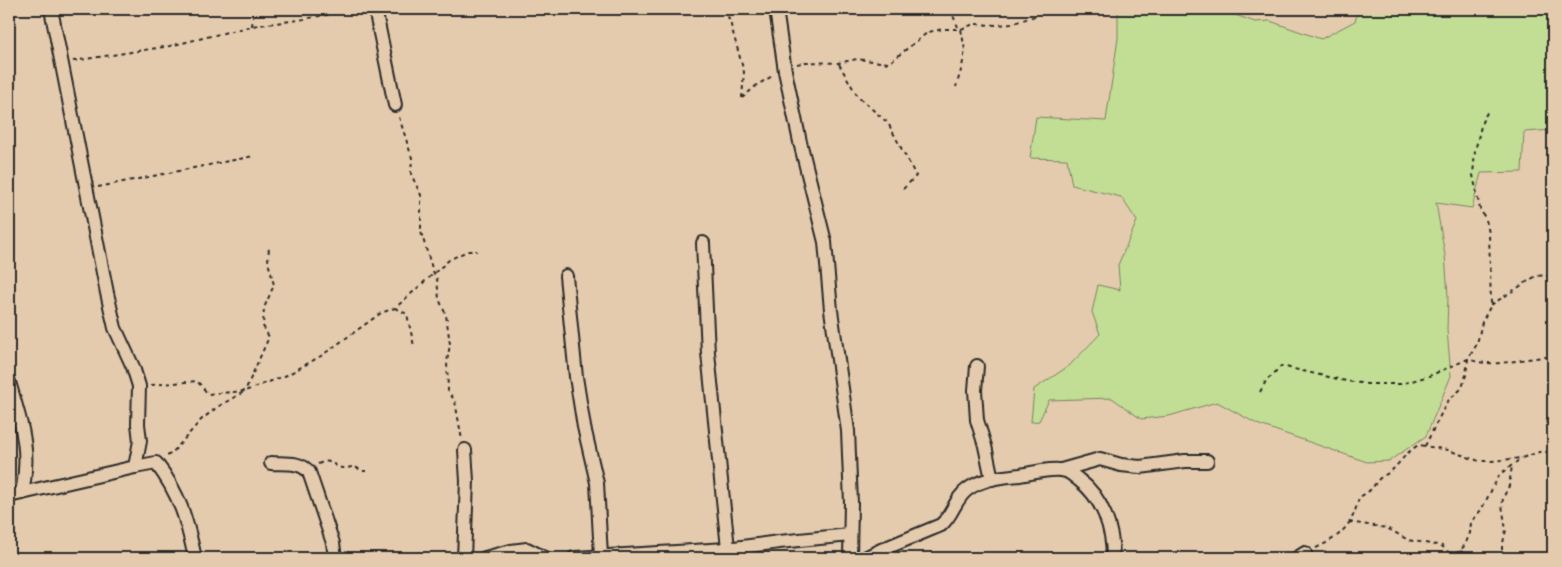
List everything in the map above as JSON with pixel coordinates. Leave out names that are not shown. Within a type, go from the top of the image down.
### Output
[{"type":"street","points":[[51,9],[85,189],[115,328],[133,367],[139,386],[138,424],[140,441],[135,467]]},
{"type":"street","points":[[375,9],[396,105]]},
{"type":"street","points":[[776,9],[785,71],[805,168],[826,242],[831,310],[848,431],[851,503],[850,558]]},
{"type":"street","points":[[703,242],[708,344],[728,554]]},
{"type":"street","points":[[566,276],[576,377],[584,427],[597,483],[601,556]]},
{"type":"street","points":[[976,366],[977,420],[992,479]]},
{"type":"street","points":[[9,382],[22,429],[26,469],[15,495]]},
{"type":"street","points":[[140,441],[174,488],[189,530],[195,558]]},
{"type":"street","points":[[464,557],[467,481],[465,450]]},
{"type":"street","points":[[865,558],[941,525],[948,518],[958,499],[967,490],[978,483],[992,479],[1061,470],[1100,459],[1121,465],[1140,467],[1191,460],[1207,461]]},
{"type":"street","points":[[15,495],[156,463]]},
{"type":"street","points":[[271,463],[300,464],[306,467],[333,543],[335,558]]},
{"type":"street","points":[[1061,470],[1070,473],[1084,484],[1105,514],[1113,558]]},
{"type":"street","points":[[574,558],[728,554],[779,542],[850,535]]},
{"type":"street","points":[[485,558],[527,549],[545,558]]},
{"type":"path","points":[[252,26],[254,9]]},
{"type":"path","points":[[61,62],[170,46],[252,26],[299,20],[357,9]]},
{"type":"path","points":[[724,9],[730,22],[744,72],[742,98],[770,76],[785,71],[794,65],[806,62],[838,63],[857,59],[889,63],[928,32],[944,29],[961,29],[974,24],[1011,24],[1035,16],[1042,9]]},
{"type":"path","points":[[950,9],[958,27],[961,29],[965,50],[956,87]]},
{"type":"path","points":[[838,63],[858,96],[888,123],[910,163],[916,176],[901,191]]},
{"type":"path","points":[[396,105],[412,158],[411,174],[421,194],[421,232],[437,279],[439,299],[446,315],[450,344],[447,362],[448,391],[455,401],[465,450]]},
{"type":"path","points":[[1425,446],[1447,402],[1462,388],[1468,359],[1477,344],[1482,322],[1491,305],[1492,271],[1489,233],[1486,220],[1480,209],[1473,174],[1475,151],[1482,122],[1489,109]]},
{"type":"path","points":[[85,189],[254,156]]},
{"type":"path","points":[[245,391],[269,337],[263,326],[264,308],[274,285],[268,262],[269,246]]},
{"type":"path","points":[[156,463],[172,453],[208,414],[245,391],[287,375],[321,356],[381,313],[396,308],[449,260],[467,252],[476,251]]},
{"type":"path","points":[[1491,305],[1536,276],[1553,275]]},
{"type":"path","points":[[396,308],[407,314],[414,346]]},
{"type":"path","points":[[1260,392],[1267,379],[1281,366],[1346,382],[1401,384],[1429,376],[1468,359],[1480,364],[1500,364],[1553,357]]},
{"type":"path","points":[[139,386],[197,382],[208,394],[245,391]]},
{"type":"path","points":[[1301,556],[1343,532],[1355,514],[1359,496],[1369,493],[1381,478],[1405,458],[1408,452],[1420,445],[1448,450],[1479,461],[1491,462],[1522,458],[1539,452],[1553,452]]},
{"type":"path","points":[[1349,522],[1388,528],[1408,540],[1442,546],[1450,557],[1460,551],[1465,545],[1470,533],[1471,522],[1500,474],[1522,458]]},
{"type":"path","points":[[309,472],[314,466],[324,461],[336,464],[339,467],[353,466],[366,471]]},
{"type":"path","points":[[1502,558],[1502,547],[1506,530],[1502,504],[1509,486],[1512,466]]},
{"type":"path","points":[[1460,551],[1465,554],[1466,558]]},
{"type":"path","points":[[382,558],[464,557]]},
{"type":"green space","points":[[1118,9],[1219,9],[1255,22],[1270,21],[1321,39],[1355,21],[1359,9],[1553,9],[1553,130],[1524,132],[1522,172],[1481,173],[1472,208],[1436,203],[1445,255],[1448,296],[1447,330],[1451,376],[1426,436],[1389,461],[1367,462],[1257,424],[1217,402],[1169,416],[1141,419],[1112,398],[1049,400],[1039,421],[1031,422],[1034,389],[1069,366],[1100,334],[1092,312],[1098,285],[1120,290],[1118,265],[1137,221],[1121,197],[1072,185],[1067,159],[1030,158],[1036,117],[1106,121],[1118,38]]}]
